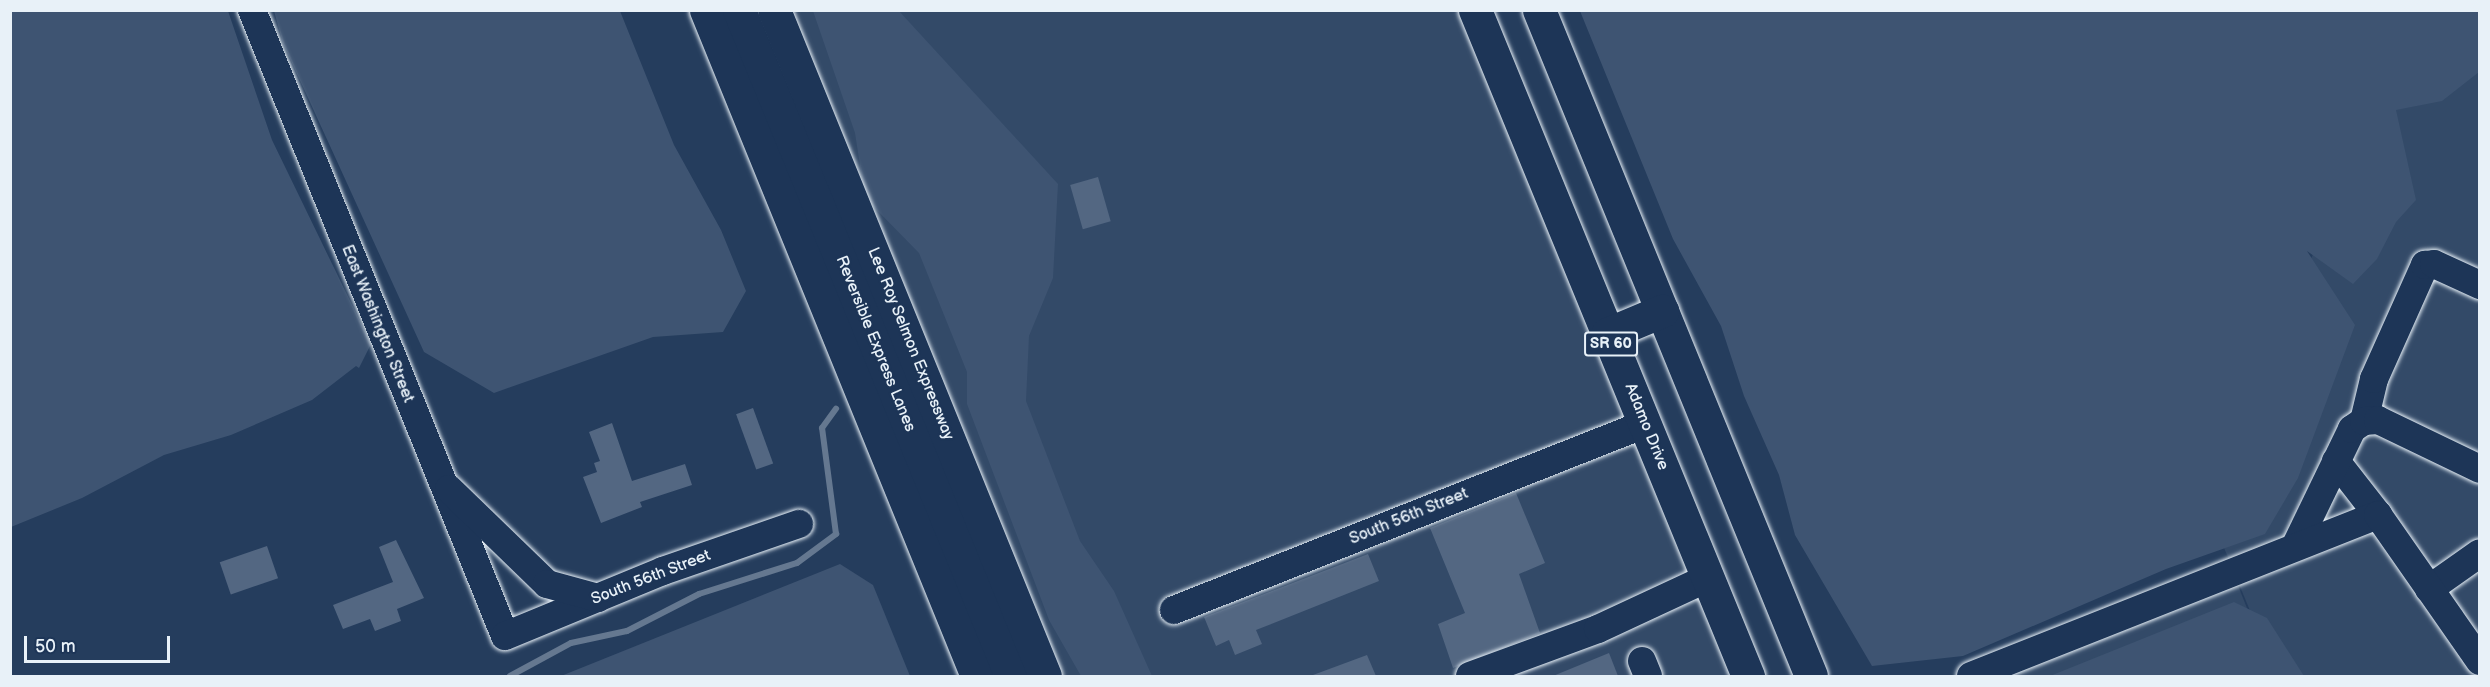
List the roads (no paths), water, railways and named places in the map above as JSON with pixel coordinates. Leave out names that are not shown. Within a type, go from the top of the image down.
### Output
[{"type":"main road","points":[[706,10],[977,676]]},
{"type":"main road","name":"Reversible Express Lanes","points":[[739,10],[1011,676]]},
{"type":"main road","name":"Lee Roy Selmon Expressway","points":[[774,10],[1046,676]]},
{"type":"main road","name":"Adamo Drive","points":[[1476,10],[1748,676]]},
{"type":"main road","points":[[1539,10],[1811,676]]},
{"type":"main road","points":[[1607,334],[1662,311]]},
{"type":"street","name":"East Washington Street","points":[[252,10],[439,479],[505,636]]},
{"type":"street","points":[[2364,421],[2374,379],[2425,265],[2434,264],[2480,285]]},
{"type":"street","points":[[2296,545],[2352,429],[2364,421],[2378,420],[2480,469]]},
{"type":"street","name":"South 56th Street","points":[[1174,610],[1645,424]]},
{"type":"street","points":[[2336,461],[2378,515],[2480,661]]},
{"type":"street","points":[[439,479],[547,584],[598,598]]},
{"type":"street","points":[[1971,676],[2296,545],[2378,515]]},
{"type":"street","name":"South 56th Street","points":[[505,636],[598,598],[799,524]]},
{"type":"street","points":[[2429,588],[2480,552]]},
{"type":"street","points":[[1470,676],[1598,629],[1708,578]]},
{"type":"waterway","points":[[510,676],[571,643],[627,631],[699,594],[797,563],[836,534],[822,428],[836,409]]}]
